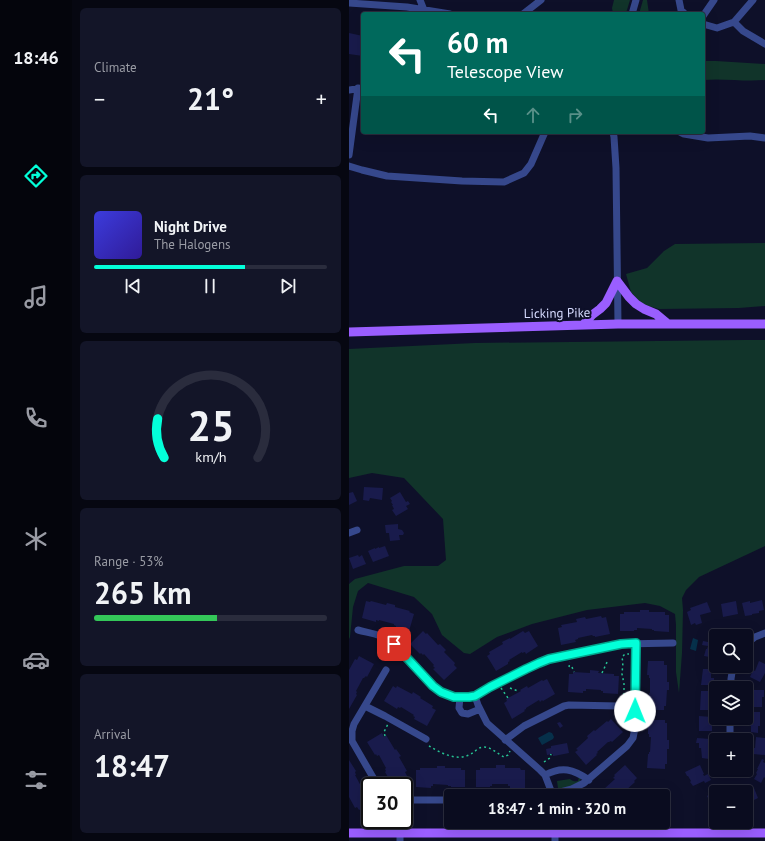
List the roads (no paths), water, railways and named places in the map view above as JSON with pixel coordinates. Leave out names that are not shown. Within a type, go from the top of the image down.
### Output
[{"type":"main road","points":[[583,326],[606,302],[617,281],[636,304],[656,314],[668,324]]},
{"type":"main road","name":"Licking Pike","points":[[349,332],[618,324],[765,324]]},
{"type":"main road","points":[[349,833],[400,837],[555,837],[765,833]]},
{"type":"street","points":[[420,0],[424,10]]},
{"type":"street","points":[[526,12],[541,0]]},
{"type":"street","points":[[633,12],[636,0]]},
{"type":"street","points":[[679,0],[681,10],[683,12]]},
{"type":"street","points":[[705,13],[714,0]]},
{"type":"street","points":[[705,25],[717,28],[734,22],[753,0]]},
{"type":"street","points":[[349,3],[434,12]]},
{"type":"street","points":[[734,22],[743,31],[765,44]]},
{"type":"street","points":[[349,90],[360,88],[350,138],[349,155]]},
{"type":"street","points":[[349,166],[387,176],[503,182],[524,173],[531,164],[544,134]]},
{"type":"street","points":[[613,134],[616,168],[618,324]]},
{"type":"street","points":[[684,134],[708,138],[750,136],[765,138]]},
{"type":"street","points":[[349,533],[357,530]]},
{"type":"street","points":[[358,630],[379,635],[391,641],[434,687],[441,692],[454,697],[475,696],[498,683],[549,659],[621,644],[673,643]]},
{"type":"street","points":[[753,639],[765,633]]},
{"type":"street","points":[[573,789],[579,787],[589,780],[627,746],[633,738],[635,728],[636,643]]},
{"type":"street","points":[[373,777],[352,741],[352,731],[354,724],[386,670]]},
{"type":"street","points":[[475,696],[487,723],[505,740],[524,754],[545,775],[548,789]]},
{"type":"street","points":[[460,697],[459,708],[462,713],[468,714],[480,710]]},
{"type":"street","points":[[505,740],[524,726],[569,704],[619,706]]},
{"type":"street","points":[[365,706],[426,739]]},
{"type":"street","points":[[545,775],[557,771],[571,771],[578,773],[589,780]]},
{"type":"street","points":[[413,800],[444,800]]},
{"type":"water","points":[[693,638],[698,640],[696,651],[690,649]]},
{"type":"water","points":[[549,732],[552,733],[554,737],[553,739],[542,745],[538,738]]}]
